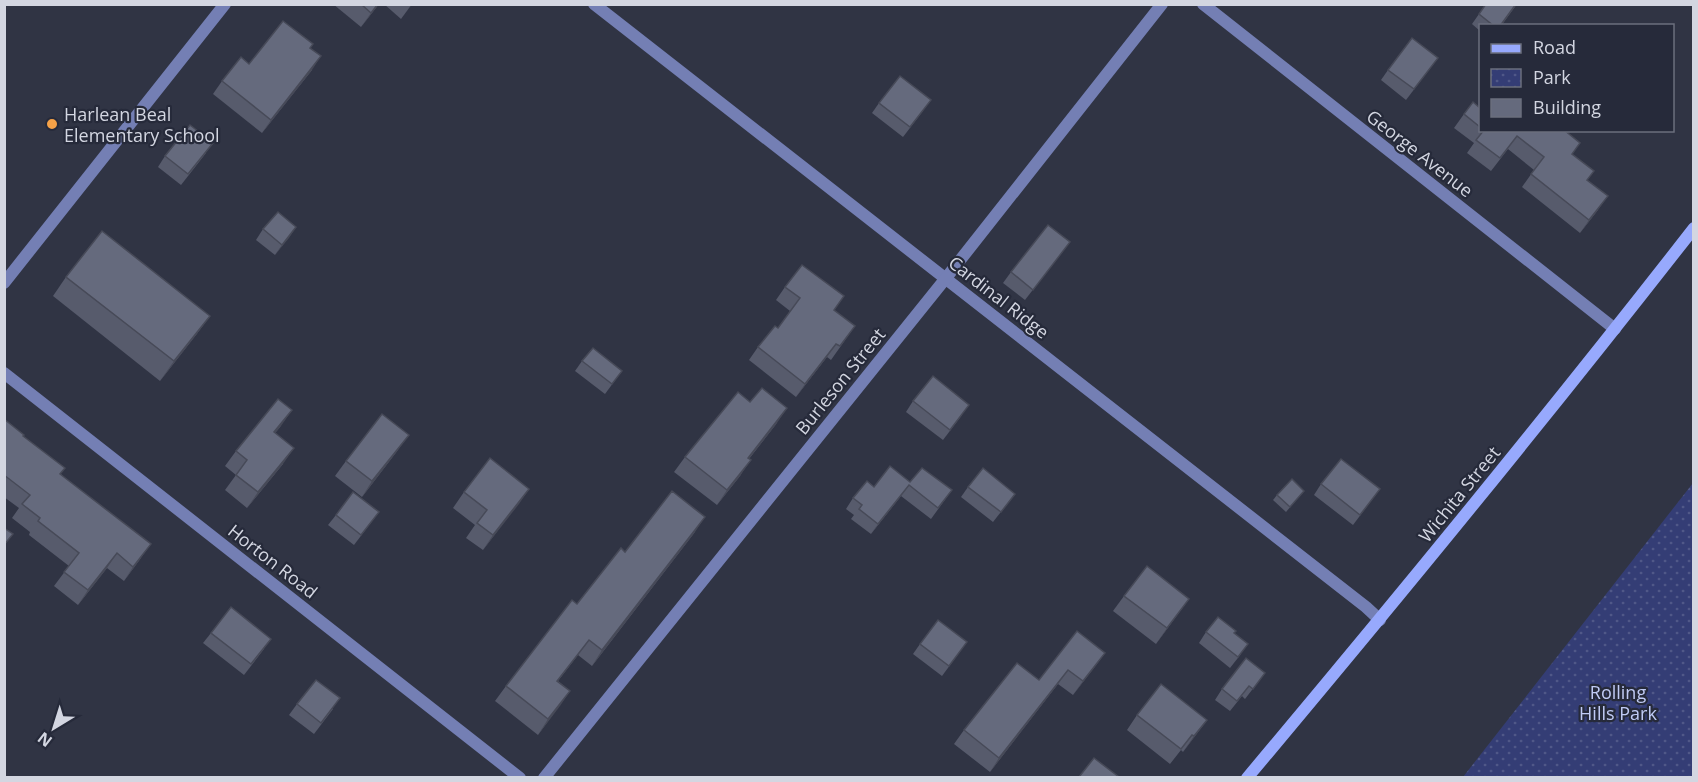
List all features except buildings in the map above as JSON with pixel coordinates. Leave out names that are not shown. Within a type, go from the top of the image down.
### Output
[{"type":"main road","name":"Wichita Street","points":[[1247,777],[1380,620],[1694,228]]},
{"type":"street","points":[[4,283],[225,4]]},
{"type":"street","name":"Cardinal Ridge","points":[[594,4],[1380,620]]},
{"type":"street","name":"Burleson Street","points":[[544,777],[946,278],[1162,4]]},
{"type":"street","name":"George Avenue","points":[[1203,4],[1615,329]]},
{"type":"street","name":"Horton Road","points":[[4,373],[520,777]]},
{"type":"green space","name":"Rolling Hills Park","points":[[1693,483],[1693,777],[1463,777]]},
{"type":"place","name":"Harlean Beal Elementary School","points":[[52,124]]}]
